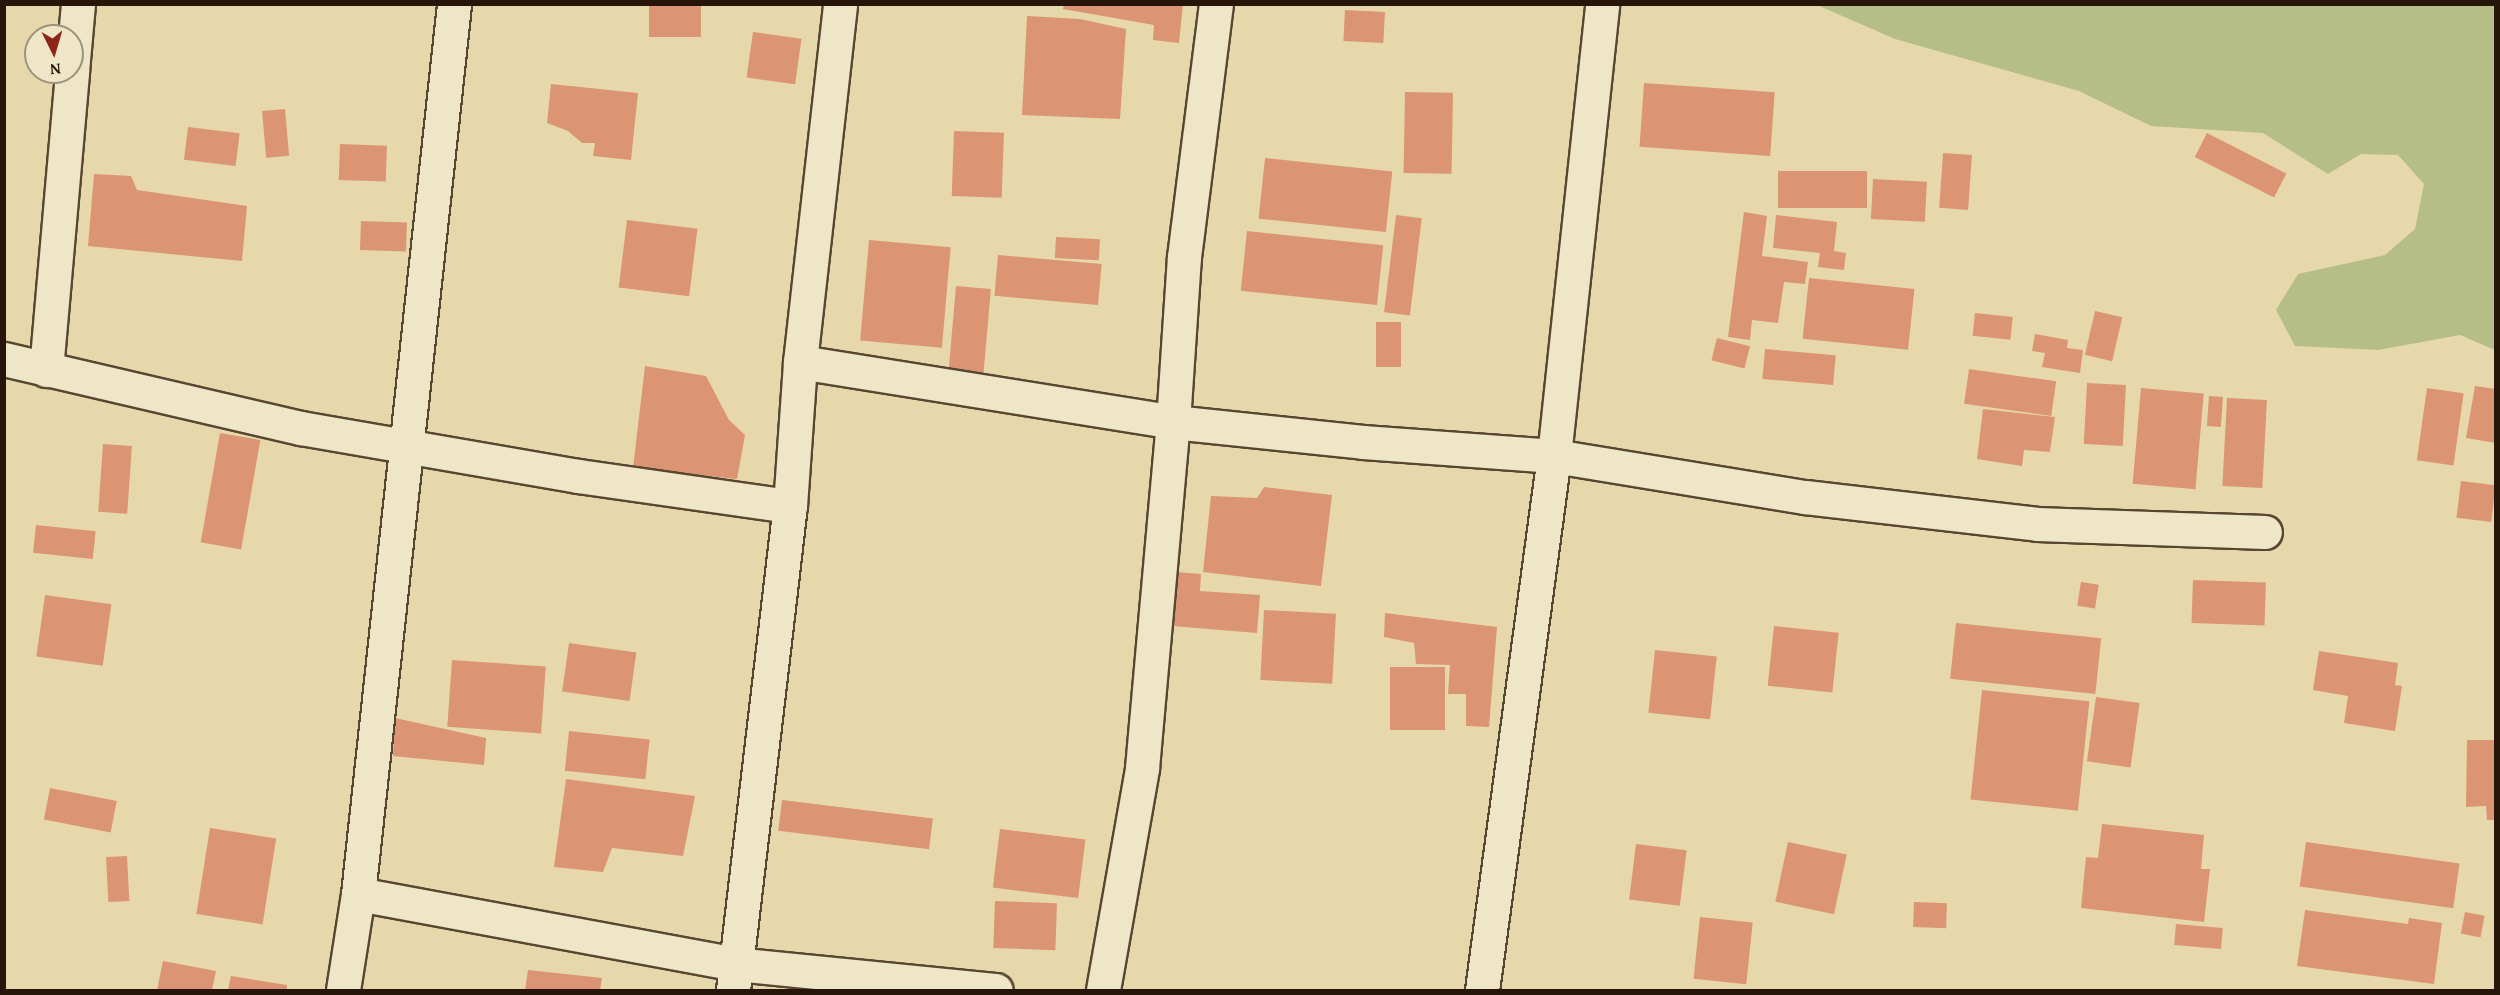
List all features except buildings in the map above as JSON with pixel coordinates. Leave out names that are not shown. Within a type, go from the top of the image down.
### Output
[{"type":"street","points":[[76,24],[78,4]]},
{"type":"street","points":[[343,990],[358,894],[454,4]]},
{"type":"street","points":[[734,977],[790,506],[800,362],[840,4]]},
{"type":"street","points":[[1103,990],[1142,768],[1173,422],[1184,257],[1216,4]]},
{"type":"street","points":[[1482,990],[1554,456],[1602,4]]},
{"type":"street","points":[[46,370],[71,84]]},
{"type":"street","points":[[4,359],[301,428],[407,447],[790,506]]},
{"type":"street","points":[[800,362],[1173,422],[1363,442],[1554,456],[1805,497],[2037,524],[2265,532]]},
{"type":"street","points":[[358,894],[734,977],[996,990]]},
{"type":"green space","points":[[1817,5],[2495,5],[2495,350],[2460,335],[2378,350],[2295,346],[2276,310],[2298,274],[2385,255],[2415,229],[2424,184],[2398,155],[2361,154],[2328,174],[2263,133],[2151,126],[2079,91],[1895,39]]}]
